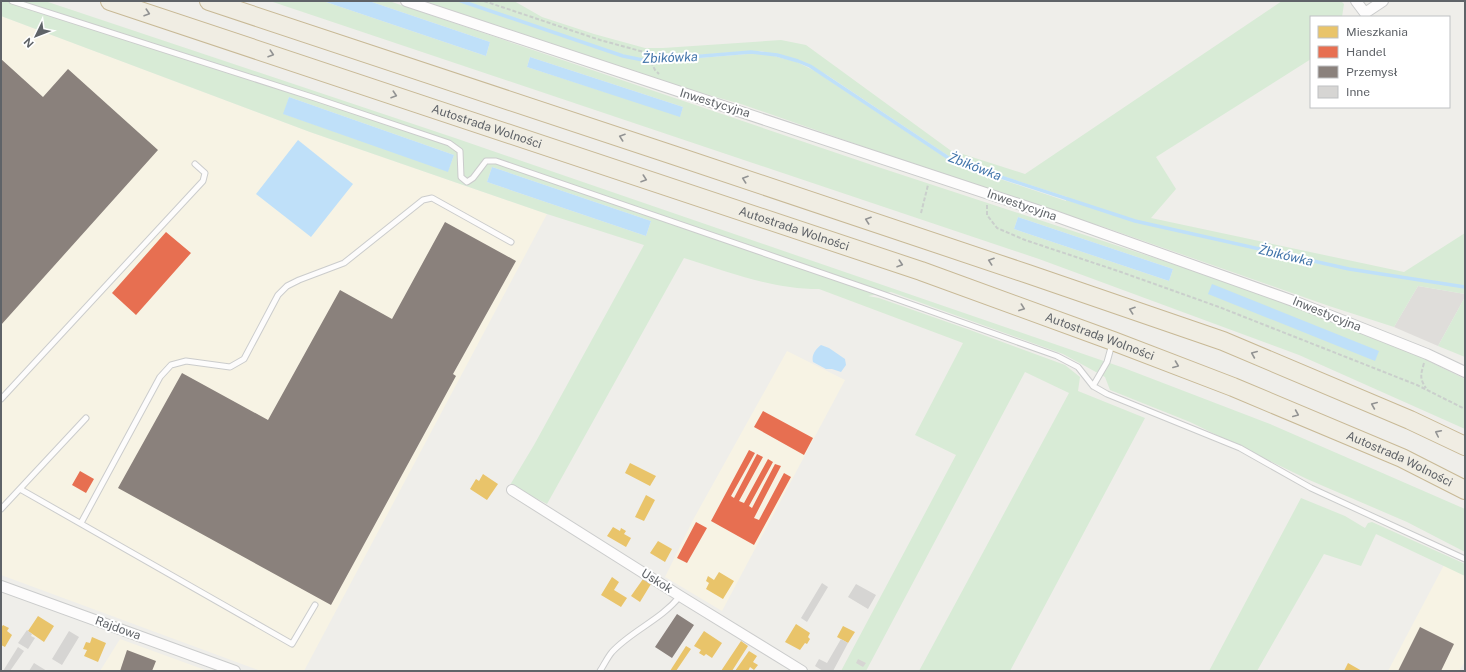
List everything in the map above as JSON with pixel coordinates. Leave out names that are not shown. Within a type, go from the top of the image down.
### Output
[{"type":"highway","name":"Autostrada Wolności","points":[[110,1],[921,271],[1113,341],[1233,387],[1402,458],[1465,490]]},
{"type":"highway","points":[[209,1],[666,152],[1223,341],[1410,420],[1465,446]]},
{"type":"street","name":"Inwestycyjna","points":[[406,1],[678,92],[776,122],[1052,215],[1296,302],[1427,354],[1465,372]]},
{"type":"street","points":[[1356,1],[1364,16],[1383,1]]},
{"type":"street","name":"Uskok","points":[[512,490],[802,671]]},
{"type":"street","name":"Rajdowa","points":[[1,586],[235,671]]},
{"type":"lane","points":[[12,1],[449,143],[460,151],[461,177],[466,182],[473,178],[486,161],[496,161],[874,291],[1057,356],[1078,368],[1093,386],[1107,394],[1240,448],[1311,488],[1465,559]]},
{"type":"lane","points":[[1,399],[202,181],[204,173],[195,164]]},
{"type":"lane","points":[[81,524],[160,377],[171,365],[186,361],[230,367],[244,359],[278,295],[287,286],[344,263],[423,200],[432,198],[511,242]]},
{"type":"lane","points":[[1093,386],[1107,362],[1113,341]]},
{"type":"lane","points":[[1,509],[86,418]]},
{"type":"lane","points":[[20,489],[292,644],[315,605]]},
{"type":"lane","points":[[600,671],[612,653],[671,607],[680,596]]},
{"type":"path","points":[[484,1],[600,40],[644,52],[652,63]]},
{"type":"path","points":[[921,213],[930,175]]},
{"type":"path","points":[[987,203],[987,216],[997,228],[1025,240],[1219,307],[1417,385],[1465,409]]},
{"type":"path","points":[[1424,363],[1421,381],[1427,390]]},
{"type":"shaded area","points":[[1,16],[310,132],[547,214],[304,671],[261,671],[1,575]]},
{"type":"shaded area","points":[[1418,286],[1465,294],[1465,297],[1438,346],[1394,327]]},
{"type":"shaded area","points":[[787,351],[845,380],[722,611],[665,577],[693,520]]},
{"type":"shaded area","points":[[1444,565],[1465,576],[1465,661],[1459,671],[1388,671]]},
{"type":"shaded area","points":[[120,639],[208,671],[100,671]]},
{"type":"green space","points":[[1,1],[45,1],[455,138],[1124,368],[1270,424],[1465,509],[1465,552],[1407,522],[1307,479],[1190,422],[1110,390],[1105,377],[1063,354],[891,292],[868,296],[879,298],[1065,365],[1080,377],[1078,391],[1145,418],[1010,671],[919,671],[1069,393],[1025,372],[866,671],[841,671],[956,455],[915,435],[963,343],[819,289],[767,283],[684,258],[547,504],[510,485],[534,445],[644,245],[547,214],[310,132],[1,16]],"holes":[[[289,97],[454,155],[448,171],[284,114]],[[492,167],[651,221],[646,236],[487,182]]]},
{"type":"green space","points":[[270,1],[323,1],[486,56],[490,42],[369,1],[389,1],[875,166],[1243,287],[1390,342],[1465,379],[1465,429],[1299,355],[1039,259]],"holes":[[[530,57],[683,107],[680,116],[527,67]],[[1018,217],[1173,269],[1169,281],[1014,229]]]},
{"type":"green space","points":[[424,1],[458,1],[617,55],[650,62],[747,54],[766,54],[797,62],[815,71],[955,164],[1066,201],[1067,197],[956,161],[827,75],[797,60],[761,51],[652,59],[630,57],[462,1],[514,1],[542,17],[594,34],[645,48],[781,40],[806,45],[950,150],[1025,174],[1282,1],[1341,1],[1344,4],[1342,16],[1310,16],[1310,60],[1156,157],[1176,189],[1151,218],[1404,272],[1465,233],[1465,294],[1418,286],[1394,327],[1329,306],[1101,226],[1054,213],[741,104],[694,91]]},
{"type":"green space","points":[[1465,297],[1465,357],[1438,346]]},
{"type":"green space","points":[[1301,498],[1345,516],[1365,528],[1368,523],[1372,522],[1463,563],[1465,564],[1465,576],[1376,534],[1361,566],[1324,554],[1257,671],[1209,671]]},
{"type":"water","points":[[323,1],[369,1],[490,42],[486,56]]},
{"type":"water","points":[[530,57],[683,107],[680,117],[527,67]]},
{"type":"water","points":[[289,97],[454,155],[448,172],[283,114]]},
{"type":"water","points":[[298,140],[353,184],[311,237],[256,194]]},
{"type":"water","points":[[492,167],[651,221],[646,236],[487,182]]},
{"type":"water","points":[[1018,217],[1173,269],[1169,281],[1014,229]]},
{"type":"water","points":[[1212,284],[1379,351],[1375,361],[1208,294]]},
{"type":"water","points":[[821,345],[829,348],[845,359],[846,365],[841,372],[826,369],[813,362],[814,352]]},
{"type":"building: Mieszkania","points":[[630,463],[656,476],[650,486],[625,473]]},
{"type":"building: Mieszkania","points":[[483,474],[498,484],[487,500],[470,489],[476,479],[479,481]]},
{"type":"building: Mieszkania","points":[[646,495],[655,500],[644,521],[635,517]]},
{"type":"building: Mieszkania","points":[[613,527],[620,531],[621,528],[626,531],[624,534],[631,538],[626,547],[607,536]]},
{"type":"building: Mieszkania","points":[[658,541],[672,549],[665,562],[650,553]]},
{"type":"building: Mieszkania","points":[[719,572],[734,581],[723,599],[706,589],[709,583],[706,581],[708,576],[714,580]]},
{"type":"building: Mieszkania","points":[[612,577],[619,582],[614,590],[627,598],[621,607],[601,595]]},
{"type":"building: Mieszkania","points":[[643,579],[651,584],[640,602],[631,596]]},
{"type":"building: Mieszkania","points":[[38,616],[54,626],[44,642],[28,631]]},
{"type":"building: Mieszkania","points":[[796,624],[810,633],[808,637],[810,639],[800,650],[785,642]]},
{"type":"building: Mieszkania","points":[[3,625],[9,628],[7,631],[12,635],[5,647],[1,645],[1,628]]},
{"type":"building: Mieszkania","points":[[843,626],[855,632],[848,643],[837,637]]},
{"type":"building: Mieszkania","points":[[704,631],[722,643],[712,658],[706,654],[704,656],[699,653],[701,650],[694,646]]},
{"type":"building: Mieszkania","points":[[92,637],[106,643],[98,662],[84,656],[87,650],[83,649],[86,642],[90,643]]},
{"type":"building: Mieszkania","points":[[741,641],[748,646],[732,671],[721,671]]},
{"type":"building: Mieszkania","points":[[686,646],[691,649],[676,671],[670,671]]},
{"type":"building: Mieszkania","points":[[749,651],[757,656],[753,662],[758,665],[754,670],[750,667],[748,671],[735,671]]},
{"type":"building: Mieszkania","points":[[1348,663],[1362,671],[1344,671]]},
{"type":"building: Handel","points":[[166,232],[191,253],[136,315],[112,293]]},
{"type":"building: Handel","points":[[763,411],[813,438],[804,455],[754,427]]},
{"type":"building: Handel","points":[[749,450],[755,453],[731,496],[734,498],[757,454],[763,457],[739,501],[744,503],[768,459],[773,462],[749,506],[752,508],[775,464],[781,466],[754,518],[759,520],[784,473],[791,477],[754,545],[711,521]]},
{"type":"building: Handel","points":[[80,471],[94,479],[86,493],[72,485]]},
{"type":"building: Handel","points":[[696,522],[707,528],[687,563],[677,558]]},
{"type":"building: Przemysł","points":[[1,59],[43,97],[68,69],[158,150],[1,325]]},
{"type":"building: Przemysł","points":[[445,222],[516,261],[453,374],[456,376],[331,605],[118,488],[182,373],[268,420],[340,290],[392,319]]},
{"type":"building: Przemysł","points":[[677,614],[694,625],[672,658],[655,647]]},
{"type":"building: Przemysł","points":[[1420,627],[1454,644],[1441,671],[1398,671]]},
{"type":"building: Przemysł","points":[[127,650],[156,661],[152,671],[120,671]]},
{"type":"building: Inne","points":[[822,583],[828,587],[807,622],[801,618]]},
{"type":"building: Inne","points":[[856,584],[876,595],[868,609],[848,597]]},
{"type":"building: Inne","points":[[27,630],[32,634],[31,636],[35,638],[28,649],[18,643]]},
{"type":"building: Inne","points":[[69,631],[79,637],[62,665],[52,659]]},
{"type":"building: Inne","points":[[841,639],[848,643],[833,671],[823,671],[815,666],[819,659],[827,663]]},
{"type":"building: Inne","points":[[18,647],[24,651],[10,671],[3,671]]},
{"type":"building: Inne","points":[[858,659],[866,663],[863,667],[856,663]]},
{"type":"building: Inne","points":[[34,663],[47,671],[29,671]]},
{"type":"waterway","name":"Żbikówka","points":[[461,1],[623,56],[643,60],[751,52],[777,55],[810,66],[950,159],[964,165],[1135,221],[1349,269],[1465,287]]}]
